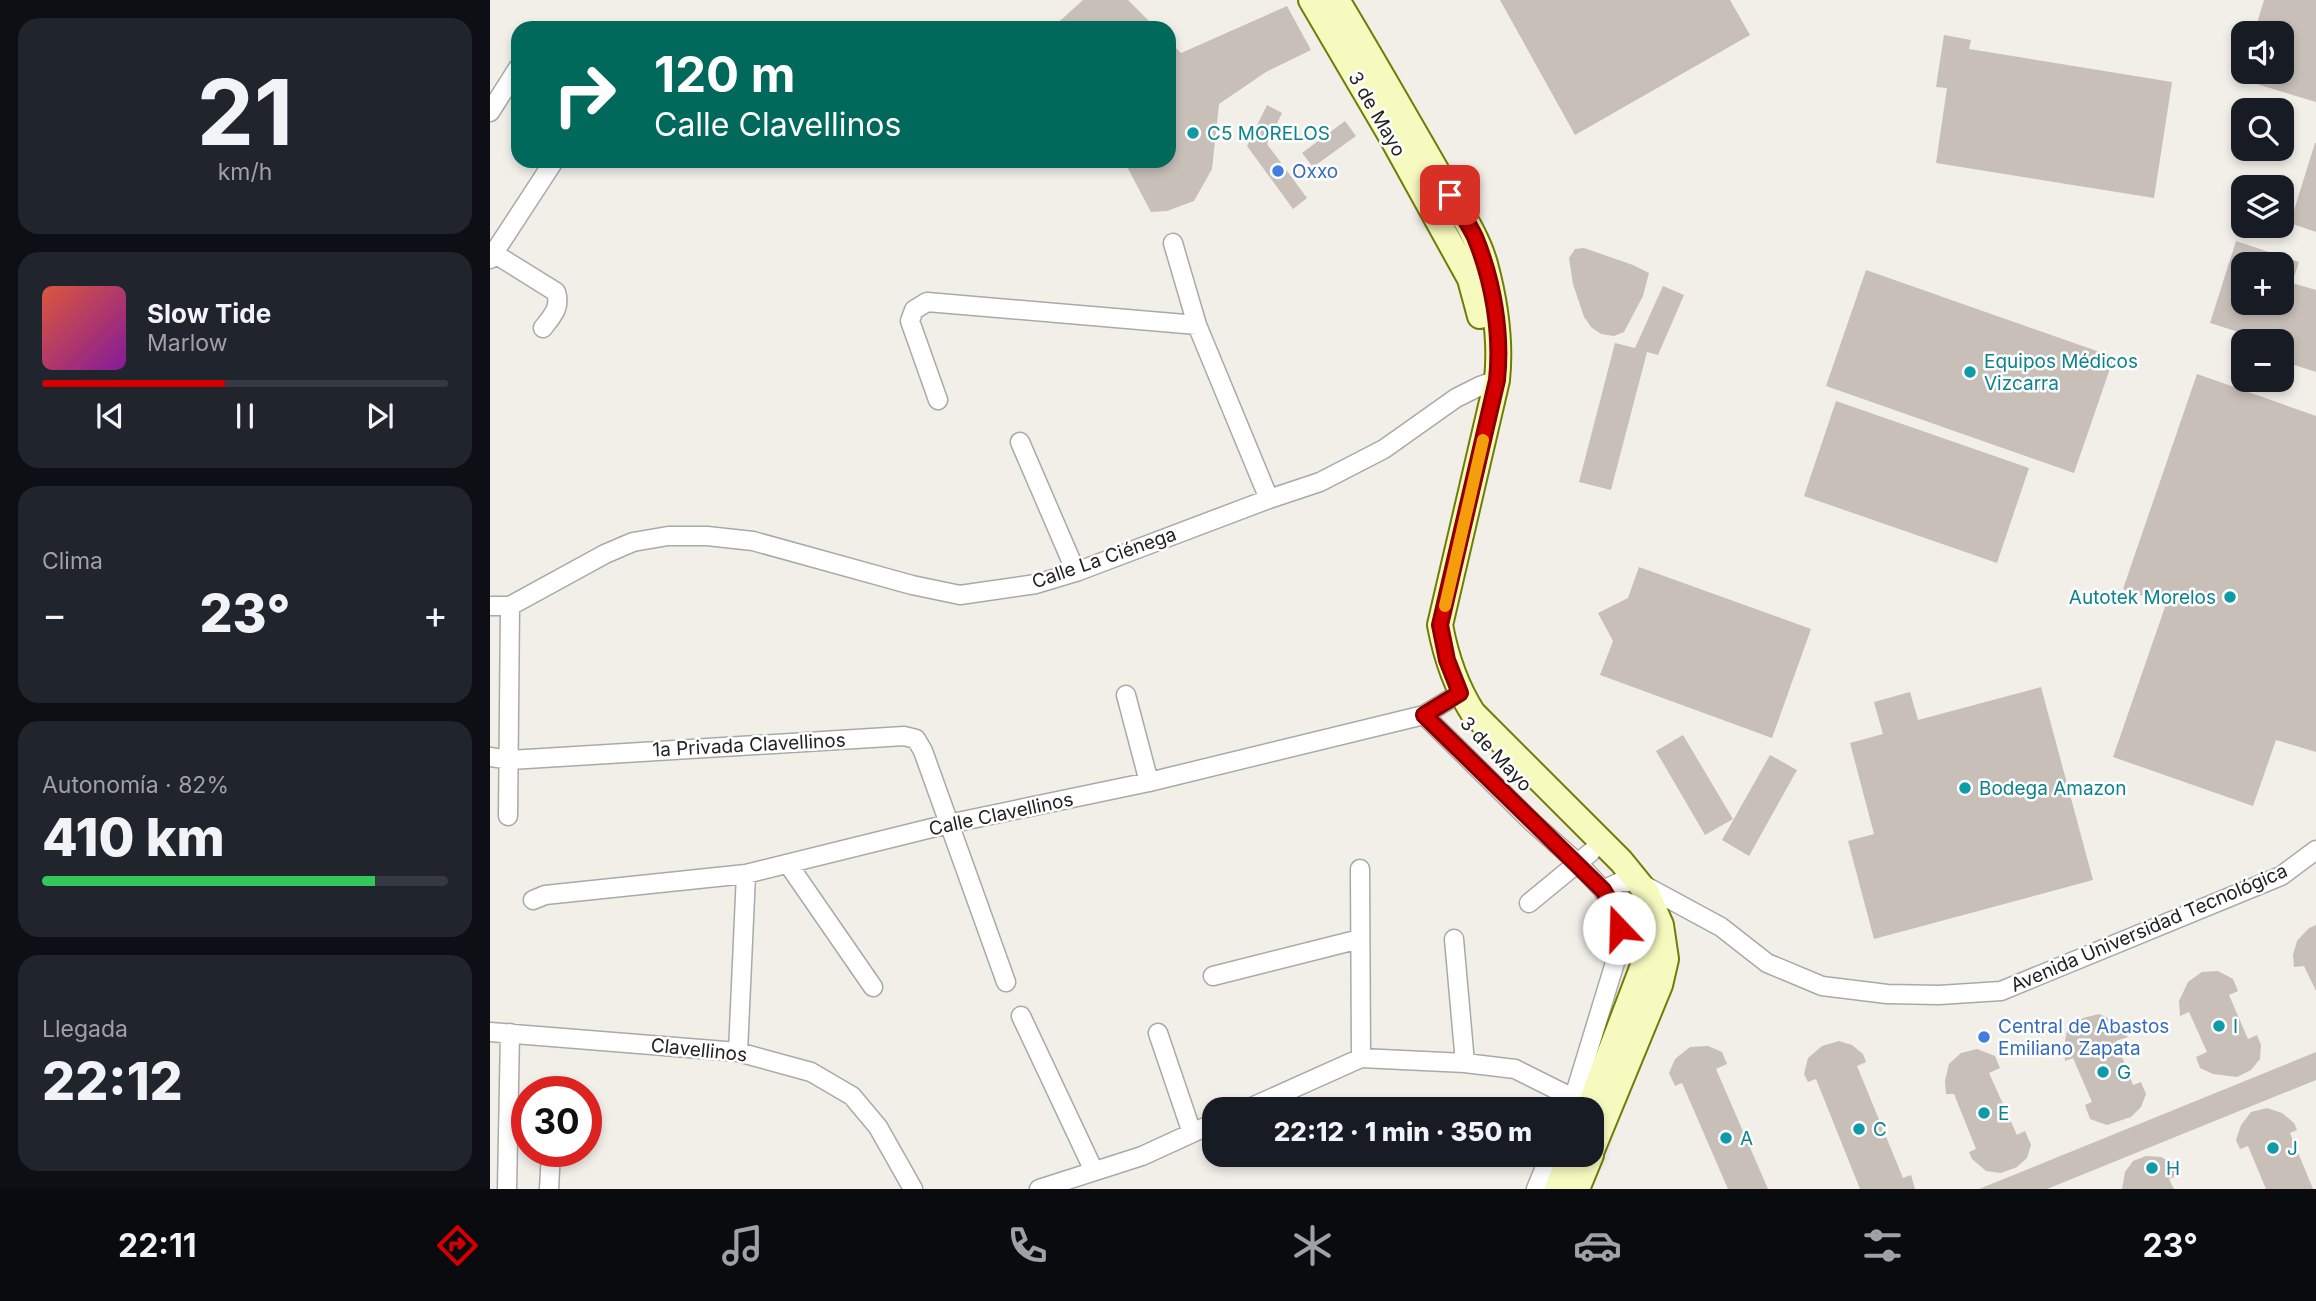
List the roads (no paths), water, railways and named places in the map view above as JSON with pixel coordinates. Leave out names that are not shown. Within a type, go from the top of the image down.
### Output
[{"type":"main road","name":"3 de Mayo","points":[[1311,0],[1470,279],[1483,330],[1484,363],[1488,383],[1432,600],[1430,638],[1438,674],[1480,739],[1585,858],[1620,884],[1640,911],[1648,933],[1647,955],[1582,1097]]},
{"type":"main road","points":[[1337,0],[1473,234],[1485,264],[1496,320],[1499,361],[1488,383]]},
{"type":"main road","points":[[1454,697],[1621,862],[1620,884],[1647,893],[1661,925],[1666,959],[1660,985],[1604,1123]]},
{"type":"main road","points":[[1557,1189],[1565,1167]]},
{"type":"main road","points":[[1577,1189],[1586,1167]]},
{"type":"street","points":[[490,112],[511,79]]},
{"type":"street","points":[[543,328],[558,308],[556,292],[491,254],[549,168]]},
{"type":"street","points":[[1172,243],[1197,324],[1269,499]]},
{"type":"street","points":[[938,400],[909,321],[914,310],[927,302],[1197,324]]},
{"type":"street","name":"Calle La Ciénega","points":[[490,606],[510,606],[605,554],[633,542],[667,536],[707,536],[752,541],[912,585],[960,595],[1036,584],[1076,572],[1320,482],[1384,449],[1456,398],[1488,383]]},
{"type":"street","points":[[1020,442],[1076,572]]},
{"type":"street","points":[[508,816],[510,606]]},
{"type":"street","points":[[1126,695],[1149,782]]},
{"type":"street","name":"Calle Clavellinos","points":[[533,900],[545,895],[746,874],[948,824],[1149,782],[1424,715],[1454,697]]},
{"type":"street","points":[[1424,715],[1534,823],[1585,858],[1529,903]]},
{"type":"street","name":"1a Privada Clavellinos","points":[[490,757],[510,760],[904,736],[916,739],[923,751],[1006,982]]},
{"type":"street","name":"Avenida Universidad Tecnológica","points":[[1620,884],[1703,917],[1721,927],[1768,963],[1822,986],[1887,994],[1939,995],[2001,990],[2281,876],[2316,850]]},
{"type":"street","points":[[788,864],[873,987]]},
{"type":"street","points":[[1360,869],[1361,1058]]},
{"type":"street","points":[[738,1052],[746,874]]},
{"type":"street","points":[[1580,1097],[1621,943],[1617,913],[1620,884]]},
{"type":"street","points":[[1213,976],[1360,939]]},
{"type":"street","points":[[1454,939],[1465,1063]]},
{"type":"street","points":[[1021,1016],[1094,1171]]},
{"type":"street","name":"Clavellinos","points":[[490,1032],[738,1052],[811,1072],[852,1096],[878,1127],[913,1189]]},
{"type":"street","points":[[507,1189],[510,1033]]},
{"type":"street","points":[[1158,1033],[1192,1133]]},
{"type":"street","points":[[1274,1097],[1361,1058],[1465,1063],[1516,1069],[1563,1097]]},
{"type":"street","points":[[1039,1189],[1142,1156],[1202,1128]]},
{"type":"street","points":[[552,1167],[554,1187]]},
{"type":"street","points":[[1535,1189],[1545,1167]]},
{"type":"place","name":"C5 MORELOS","points":[[1193,133]]},
{"type":"place","name":"Oxxo","points":[[1278,171]]},
{"type":"place","name":"Equipos Médicos Vizcarra","points":[[1970,372]]},
{"type":"place","name":"Autotek Morelos","points":[[2230,597]]},
{"type":"place","name":"Bodega Amazon","points":[[1965,788]]},
{"type":"place","name":"I","points":[[2219,1026]]},
{"type":"place","name":"Central de Abastos Emiliano Zapata","points":[[1984,1037]]},
{"type":"place","name":"G","points":[[2103,1072]]},
{"type":"place","name":"E","points":[[1984,1113]]},
{"type":"place","name":"C","points":[[1859,1129]]},
{"type":"place","name":"A","points":[[1726,1138]]},
{"type":"place","name":"J","points":[[2273,1148]]},
{"type":"place","name":"H","points":[[2152,1168]]}]
